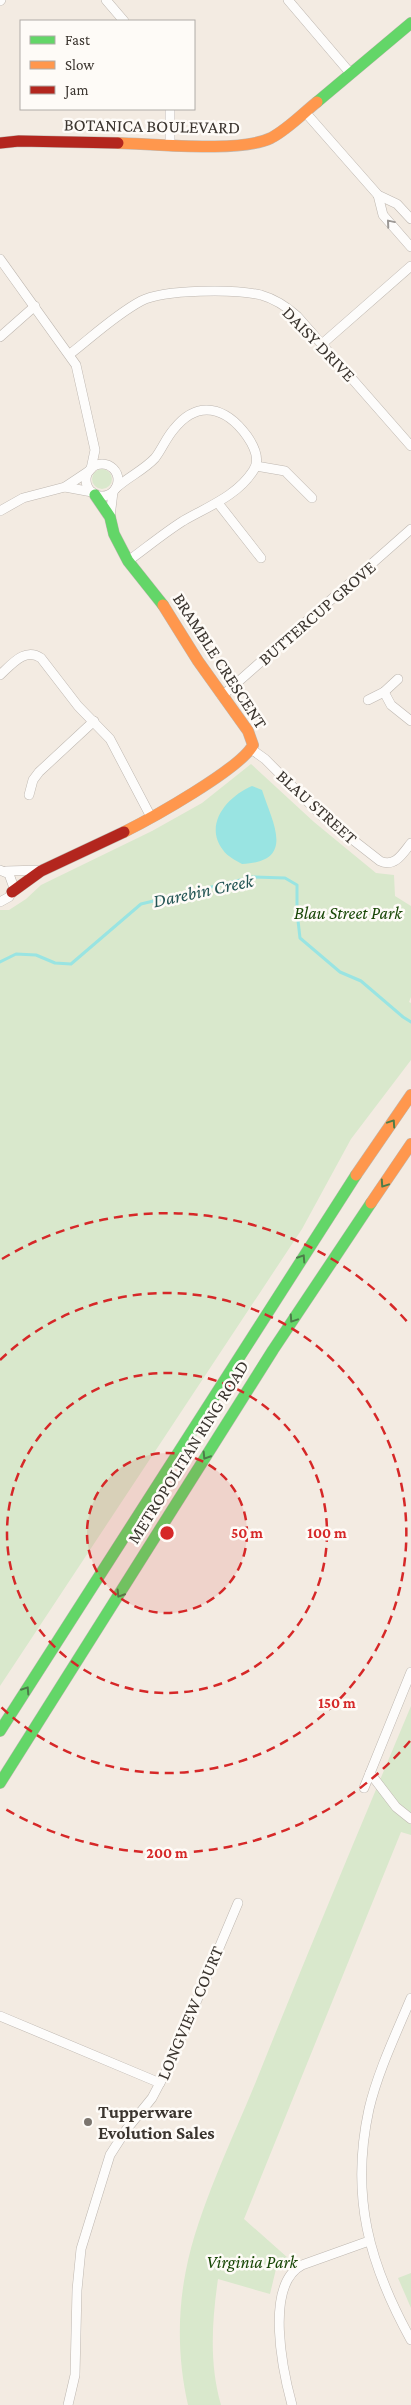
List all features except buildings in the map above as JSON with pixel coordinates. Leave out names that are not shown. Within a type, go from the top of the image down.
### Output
[{"type":"main road","name":"BOTANICA BOULEVARD","points":[[0,143],[19,141],[234,146],[257,144],[276,136],[411,23]]},
{"type":"main road","name":"BRAMBLE CRESCENT","points":[[12,892],[22,883],[46,869],[94,848],[151,817],[205,784],[251,749],[253,745],[251,736],[198,661],[172,616],[128,562],[114,534],[110,517],[93,493]]},
{"type":"main road","name":"METROPOLITAN RING ROAD","points":[[0,1731],[340,1198],[411,1095]]},
{"type":"main road","name":"METROPOLITAN RING ROAD","points":[[0,1782],[273,1350],[411,1144]]},
{"type":"street","points":[[106,0],[123,20]]},
{"type":"street","points":[[288,0],[350,74]]},
{"type":"street","points":[[170,110],[170,145]]},
{"type":"street","points":[[305,112],[378,195],[397,204],[411,219]]},
{"type":"street","points":[[378,195],[383,215],[411,247]]},
{"type":"street","points":[[0,259],[70,354],[80,375],[95,450],[86,484],[93,493]]},
{"type":"street","points":[[322,344],[411,266]]},
{"type":"street","name":"DAISY DRIVE","points":[[70,354],[140,302],[161,293],[262,296],[287,308],[322,344],[411,446]]},
{"type":"street","points":[[0,337],[35,306]]},
{"type":"street","points":[[65,487],[104,496],[115,490],[156,457],[181,422],[195,411],[210,409],[225,415],[247,436],[256,456],[256,466],[242,484],[218,503],[184,521],[128,562]]},
{"type":"street","points":[[95,450],[112,467],[119,478],[115,490]]},
{"type":"street","points":[[0,512],[23,498],[65,487],[100,464],[139,470]]},
{"type":"street","points":[[256,466],[285,471],[312,498]]},
{"type":"street","name":"BRAMBLE CRESCENT","points":[[110,517],[115,490]]},
{"type":"street","points":[[218,503],[262,558]]},
{"type":"street","name":"BUTTERCUP GROVE","points":[[222,696],[411,530]]},
{"type":"street","points":[[0,674],[19,658],[31,654],[37,655],[47,663],[71,698],[110,739],[151,817]]},
{"type":"street","points":[[368,700],[384,692],[398,679]]},
{"type":"street","points":[[384,692],[391,705],[411,721]]},
{"type":"street","points":[[29,795],[33,780],[39,772],[94,721]]},
{"type":"street","name":"BLAU STREET","points":[[251,749],[265,759],[320,815],[384,863],[396,861],[411,843]]},
{"type":"street","name":"BRAMBLE CRESCENT","points":[[2,870],[46,869]]},
{"type":"street","points":[[0,902],[5,900],[12,892],[12,878],[2,870]]},
{"type":"street","points":[[364,1788],[411,1672]]},
{"type":"street","points":[[370,1773],[396,1807],[411,1819]]},
{"type":"street","name":"LONGVIEW COURT","points":[[68,2405],[76,2375],[77,2290],[81,2249],[110,2155],[126,2130],[152,2098],[160,2083],[238,1903]]},
{"type":"street","points":[[411,1998],[379,2077],[368,2116],[362,2167],[363,2205],[369,2240],[387,2294],[411,2340]]},
{"type":"street","points":[[0,2016],[160,2083]]},
{"type":"street","points":[[292,2405],[283,2365],[280,2339],[281,2303],[285,2283],[298,2268],[369,2240]]},
{"type":"green space","points":[[98,469],[106,469],[112,475],[112,483],[106,489],[98,489],[92,483],[92,475]]},
{"type":"green space","name":"Blau Street Park","points":[[251,764],[314,822],[376,873],[394,875],[395,896],[411,906],[411,997],[409,1002],[411,1003],[411,1060],[351,1139],[302,1229],[0,1686],[0,910],[9,910],[26,899],[41,885],[152,831],[202,803]]},
{"type":"green space","name":"Virginia Park","points":[[411,1706],[411,1835],[401,1832],[244,2219],[288,2258],[276,2269],[270,2294],[218,2279],[214,2310],[213,2358],[221,2405],[188,2405],[182,2372],[181,2304],[186,2270],[199,2223],[207,2198]]},
{"type":"green space","points":[[411,2273],[411,2308],[398,2278]]},
{"type":"water","points":[[252,786],[262,790],[275,827],[275,848],[270,856],[259,862],[242,864],[225,852],[218,840],[217,821],[227,804]]},
{"type":"waterway","name":"Darebin Creek","points":[[0,962],[16,954],[36,955],[55,963],[71,964],[141,904],[253,877],[285,878],[297,885],[297,912],[300,938],[340,972],[361,981],[411,1022]]},
{"type":"traffic: fast","points":[[317,102],[411,23]]},
{"type":"traffic: fast","points":[[95,495],[110,517],[114,534],[128,561],[163,605]]},
{"type":"traffic: fast","points":[[0,1731],[356,1175]]},
{"type":"traffic: fast","points":[[0,1783],[273,1350],[371,1203]]},
{"type":"traffic: slow","points":[[118,143],[174,146],[219,146],[257,143],[271,138],[289,126],[317,102]]},
{"type":"traffic: slow","points":[[124,832],[174,805],[214,779],[245,755],[253,745],[248,731],[198,661],[163,605]]},
{"type":"traffic: slow","points":[[356,1175],[411,1095]]},
{"type":"traffic: slow","points":[[371,1203],[411,1144]]},
{"type":"traffic: jam","points":[[0,143],[19,141],[118,143]]},
{"type":"traffic: jam","points":[[12,892],[41,871],[124,832]]},
{"type":"place","name":"Tupperware Evolution Sales","points":[[88,2122]]}]
